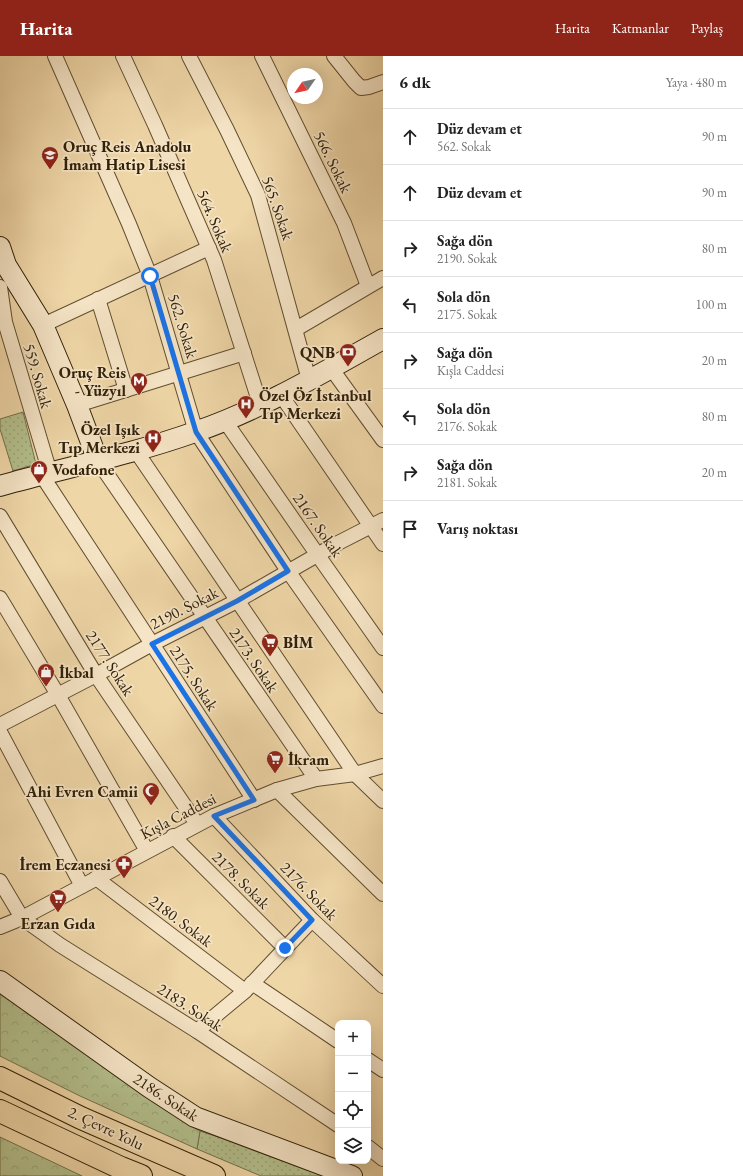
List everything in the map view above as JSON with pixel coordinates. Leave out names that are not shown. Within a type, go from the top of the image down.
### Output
[{"type":"highway","name":"2. Çevre Yolu","points":[[0,1078],[81,1118],[214,1176]]},
{"type":"highway","name":"2. Çevre Yolu","points":[[0,1111],[114,1165],[141,1176]]},
{"type":"main road","points":[[2,264],[43,325],[77,405],[98,461]]},
{"type":"main road","points":[[0,486],[136,451],[225,421],[281,395],[383,339]]},
{"type":"main road","name":"2186. Sokak","points":[[0,981],[195,1118],[352,1176]]},
{"type":"street","name":"562. Sokak","points":[[55,56],[129,224],[150,276],[196,432],[288,571],[383,706]]},
{"type":"street","name":"564. Sokak","points":[[123,56],[214,260],[260,404]]},
{"type":"street","name":"565. Sokak","points":[[190,56],[258,195],[309,380]]},
{"type":"street","name":"566. Sokak","points":[[262,56],[344,224],[368,286]]},
{"type":"street","points":[[334,56],[354,81],[362,88],[369,88],[383,82]]},
{"type":"street","points":[[43,325],[209,248]]},
{"type":"street","points":[[296,329],[383,278]]},
{"type":"street","name":"559. Sokak","points":[[0,287],[5,322],[35,424],[46,474]]},
{"type":"street","points":[[98,299],[126,390]]},
{"type":"street","points":[[77,405],[244,353]]},
{"type":"street","points":[[331,368],[383,440]]},
{"type":"street","points":[[281,395],[383,544]]},
{"type":"street","name":"2167. Sokak","points":[[225,421],[383,648]]},
{"type":"street","points":[[136,451],[355,774],[383,801]]},
{"type":"street","name":"2173. Sokak","points":[[98,461],[316,779]]},
{"type":"street","name":"2175. Sokak","points":[[46,474],[152,644],[254,800]]},
{"type":"street","name":"2177. Sokak","points":[[0,516],[96,675],[197,824]]},
{"type":"street","name":"2190. Sokak","points":[[0,725],[204,616],[237,601],[317,554],[383,520]]},
{"type":"street","points":[[0,598],[58,695],[147,851]]},
{"type":"street","points":[[0,732],[82,886]]},
{"type":"street","name":"Kışla Caddesi","points":[[0,927],[22,918],[173,836],[214,816],[277,790],[316,779],[355,774],[383,766]]},
{"type":"street","points":[[277,790],[383,894]]},
{"type":"street","name":"2176. Sokak","points":[[214,816],[312,920],[383,986]]},
{"type":"street","name":"2178. Sokak","points":[[173,836],[285,948]]},
{"type":"street","name":"2180. Sokak","points":[[96,878],[249,987],[335,1039]]},
{"type":"street","points":[[0,881],[22,918]]},
{"type":"street","name":"2183. Sokak","points":[[22,918],[60,945],[197,1031],[335,1123]]},
{"type":"street","points":[[197,1031],[249,987],[312,920]]},
{"type":"street","points":[[371,1062],[383,1070]]},
{"type":"street","points":[[371,1149],[383,1159]]},
{"type":"green space","points":[[23,412],[36,464],[13,471],[0,429],[0,419]]},
{"type":"green space","points":[[0,986],[106,1064],[141,1094],[200,1131],[197,1149],[80,1096],[0,1056]]},
{"type":"green space","points":[[200,1131],[335,1176],[261,1176],[197,1149]]},
{"type":"green space","points":[[0,1137],[82,1176],[0,1176]]},
{"type":"place","name":"Oruç Reis Anadolu İmam Hatip Lisesi","points":[[50,170]]},
{"type":"place","name":"QNB","points":[[348,367]]},
{"type":"place","name":"Oruç Reis - Yüzyıl","points":[[139,396]]},
{"type":"place","name":"Özel Öz İstanbul Tıp Merkezi","points":[[246,419]]},
{"type":"place","name":"Özel Işık Tıp Merkezi","points":[[153,453]]},
{"type":"place","name":"Vodafone","points":[[39,484]]},
{"type":"place","name":"BİM","points":[[270,657]]},
{"type":"place","name":"İkbal","points":[[46,687]]},
{"type":"place","name":"İkram","points":[[275,774]]},
{"type":"place","name":"Ahi Evren Camii","points":[[151,806]]},
{"type":"place","name":"İrem Eczanesi","points":[[124,879]]},
{"type":"place","name":"Erzan Gıda","points":[[58,913]]},
{"type":"route","points":[[150,276],[196,432],[288,571],[237,601],[204,616],[152,644],[254,800],[214,816],[312,920],[285,948]]}]
